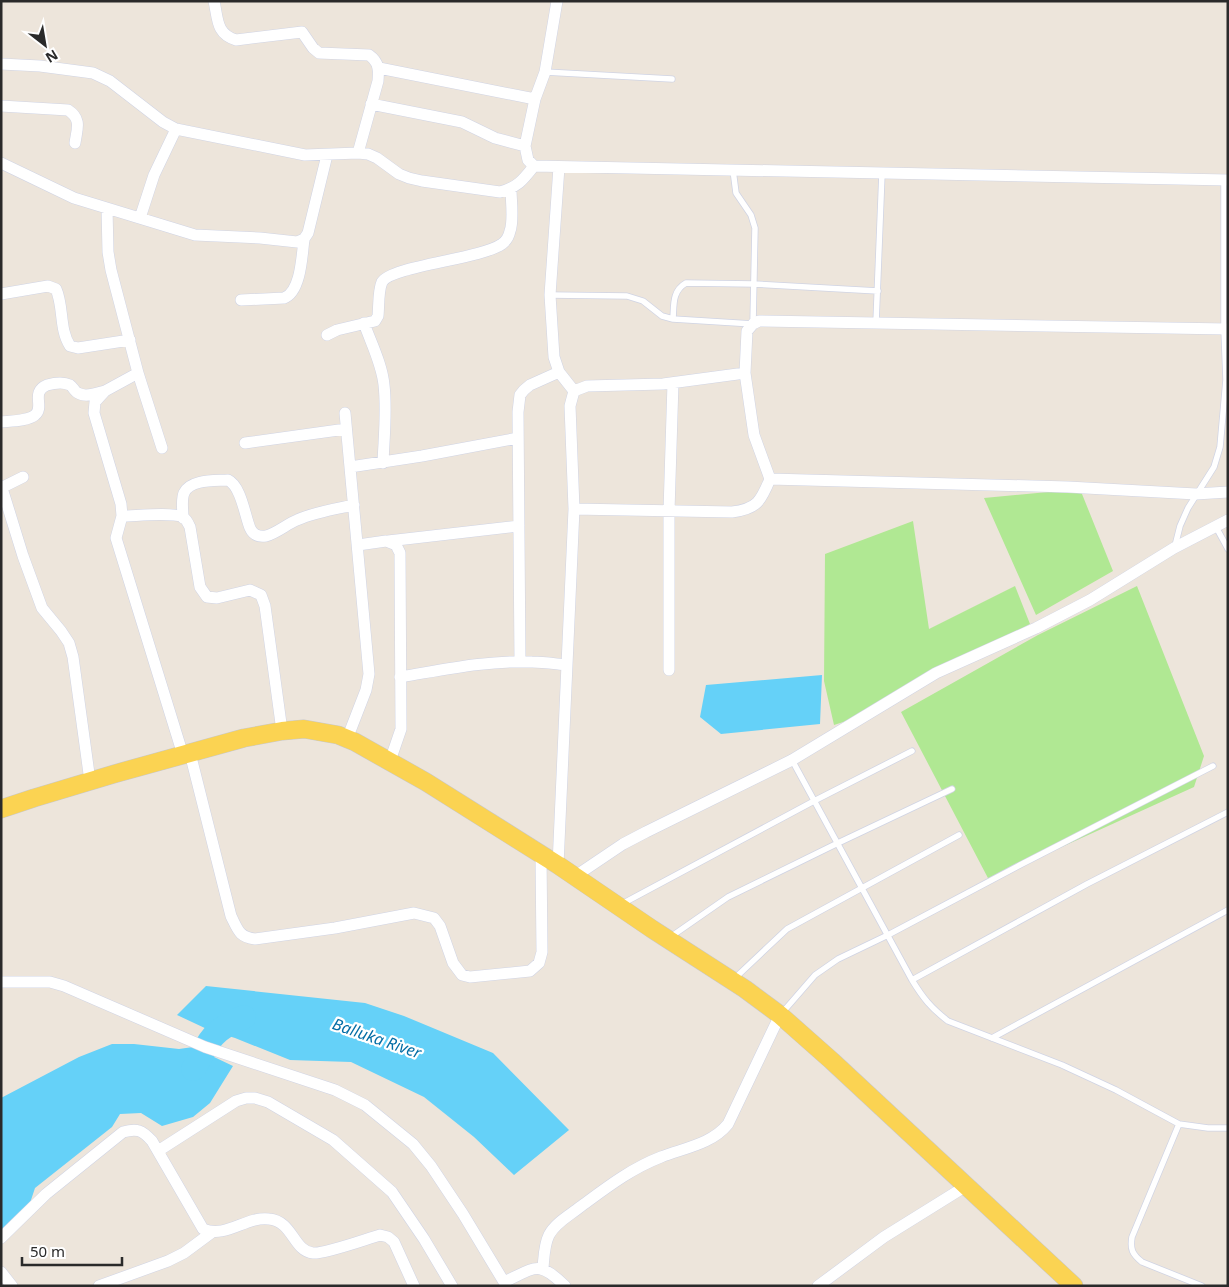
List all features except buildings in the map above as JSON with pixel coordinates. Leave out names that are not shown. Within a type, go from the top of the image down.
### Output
[{"type":"main road","points":[[1,810],[90,781],[244,738],[304,729],[338,735],[390,761],[426,782],[541,854],[732,981],[780,1016],[832,1060],[1074,1286]]},
{"type":"street","points":[[214,1],[219,28],[226,37],[236,40],[302,32],[313,48],[319,53],[369,55],[376,61],[379,68],[378,81],[358,153]]},
{"type":"street","points":[[557,1],[545,72],[535,99],[525,146],[528,160],[534,166],[1226,180]]},
{"type":"street","points":[[1,64],[40,66],[93,73],[110,81],[163,122],[176,129],[306,155],[368,154],[377,158],[399,174],[422,181],[500,192],[511,189],[519,184],[534,166]]},
{"type":"street","points":[[379,68],[535,99]]},
{"type":"street","points":[[371,104],[462,122],[495,138],[525,146]]},
{"type":"street","points":[[1,106],[68,110],[78,122],[75,143]]},
{"type":"street","points":[[140,218],[154,175],[176,129]]},
{"type":"street","points":[[241,300],[284,298],[291,295],[297,284],[304,239],[308,233],[327,155]]},
{"type":"street","points":[[1,163],[74,198],[195,235],[236,236],[296,242],[304,239]]},
{"type":"street","points":[[559,167],[550,295],[554,358],[559,372],[574,391]]},
{"type":"street","points":[[327,334],[364,323],[374,322],[377,319],[381,286],[387,277],[399,272],[463,257],[501,245],[511,230],[511,189]]},
{"type":"street","points":[[106,208],[108,252],[138,373],[162,448]]},
{"type":"street","points":[[1,294],[48,286],[56,289],[60,298],[65,338],[70,346],[78,348],[130,340]]},
{"type":"street","points":[[574,509],[732,512],[746,510],[757,504],[762,498],[770,479],[754,434],[745,373],[747,331],[752,324],[759,321],[1226,329]]},
{"type":"street","points":[[364,323],[379,364],[384,385],[383,462]]},
{"type":"street","points":[[520,662],[518,412],[520,394],[530,385],[559,372]]},
{"type":"street","points":[[138,373],[105,392],[95,402],[94,413],[121,504],[122,516],[116,538],[186,754],[231,916],[238,930],[245,937],[255,939],[424,914],[434,918],[440,926],[452,963],[462,975],[470,977],[530,971],[539,963],[542,952],[541,854]]},
{"type":"street","points":[[574,391],[587,386],[673,383],[745,373]]},
{"type":"street","points":[[1,422],[35,415],[39,409],[38,396],[40,390],[47,385],[63,383],[70,385],[78,393],[87,396],[105,392]]},
{"type":"street","points":[[670,670],[669,511],[673,383]]},
{"type":"street","points":[[558,866],[574,509],[570,406],[574,391]]},
{"type":"street","points":[[345,413],[369,674],[366,690],[347,739]]},
{"type":"street","points":[[245,443],[346,429]]},
{"type":"street","points":[[350,467],[518,438]]},
{"type":"street","points":[[23,477],[2,488],[23,556],[42,608],[61,630],[69,643],[73,657],[90,781]]},
{"type":"street","points":[[770,479],[1068,487],[1196,494],[1228,492]]},
{"type":"street","points":[[183,518],[183,498],[184,492],[188,487],[195,484],[228,480],[232,482],[238,493],[251,530],[259,536],[268,536],[314,514],[354,505]]},
{"type":"street","points":[[122,516],[174,515],[188,522],[200,588],[207,597],[217,598],[250,590],[261,595],[266,606],[282,731]]},
{"type":"street","points":[[574,877],[623,844],[792,760],[936,673],[1036,628],[1090,600],[1174,548],[1228,520]]},
{"type":"street","points":[[358,545],[519,526]]},
{"type":"street","points":[[386,541],[396,545],[400,553],[401,729],[390,761]]},
{"type":"street","points":[[400,678],[460,667],[520,662],[567,665]]},
{"type":"street","points":[[1,982],[50,982],[64,986],[204,1047],[335,1090],[365,1105],[413,1144],[431,1166],[463,1214],[500,1284],[532,1270],[543,1268],[551,1272],[565,1286]]},
{"type":"street","points":[[543,1268],[545,1245],[550,1233],[559,1223],[616,1180],[638,1167],[707,1141],[720,1133],[728,1124],[780,1016]]},
{"type":"street","points":[[158,1151],[236,1101],[255,1098],[268,1102],[332,1140],[392,1192],[424,1239],[452,1286]]},
{"type":"street","points":[[1,1238],[46,1194],[123,1132],[136,1129],[144,1132],[158,1151],[203,1229],[211,1233]]},
{"type":"street","points":[[818,1286],[884,1237],[966,1186]]},
{"type":"street","points":[[104,1285],[168,1261],[184,1253],[211,1233],[220,1232],[256,1220],[268,1219],[277,1221],[287,1227],[299,1244],[305,1250],[313,1253],[380,1235],[388,1237],[394,1242],[414,1286]]},
{"type":"street","points":[[1,1272],[12,1286]]},
{"type":"lane","points":[[545,72],[672,79]]},
{"type":"lane","points":[[550,295],[626,296],[643,301],[662,316],[673,319],[752,324],[755,228],[751,215],[736,193],[733,170]]},
{"type":"lane","points":[[876,323],[882,173]]},
{"type":"lane","points":[[1174,548],[1180,526],[1196,494],[1214,467],[1220,447],[1226,380],[1226,180]]},
{"type":"lane","points":[[673,319],[675,294],[686,283],[754,284],[878,291]]},
{"type":"lane","points":[[1216,527],[1228,548]]},
{"type":"lane","points":[[618,906],[912,751]]},
{"type":"lane","points":[[792,760],[912,980],[925,1001],[948,1021],[1062,1065],[1116,1090],[1179,1124],[1208,1128],[1228,1128]]},
{"type":"lane","points":[[780,1016],[804,986],[827,966],[1214,766]]},
{"type":"lane","points":[[667,939],[728,897],[952,788]]},
{"type":"lane","points":[[912,980],[1087,884],[1228,812]]},
{"type":"lane","points":[[732,981],[787,929],[959,835]]},
{"type":"lane","points":[[992,1038],[1228,910]]},
{"type":"lane","points":[[1179,1124],[1130,1246],[1133,1255],[1142,1262],[1202,1286]]},
{"type":"green space","points":[[1080,489],[1113,571],[1036,615],[984,498]]},
{"type":"green space","points":[[913,521],[929,629],[1015,586],[1030,624],[868,714],[834,725],[824,681],[825,554]]},
{"type":"green space","points":[[1137,586],[1204,756],[1194,787],[989,880],[901,712],[1038,635]]},
{"type":"water","points":[[822,675],[820,724],[721,734],[700,717],[706,685]]},
{"type":"water","points":[[206,986],[365,1003],[404,1016],[493,1053],[569,1130],[514,1175],[474,1137],[424,1097],[351,1062],[290,1060],[235,1038],[209,1030],[177,1015]]},
{"type":"water","points":[[112,1044],[134,1044],[179,1049],[193,1047],[233,1066],[210,1103],[193,1117],[162,1126],[141,1113],[120,1114],[112,1127],[35,1188],[29,1206],[1,1235],[1,1098],[79,1057]]},
{"type":"waterway","name":"Balluka River","points":[[193,1069],[214,1036],[226,1026],[244,1017]]}]
